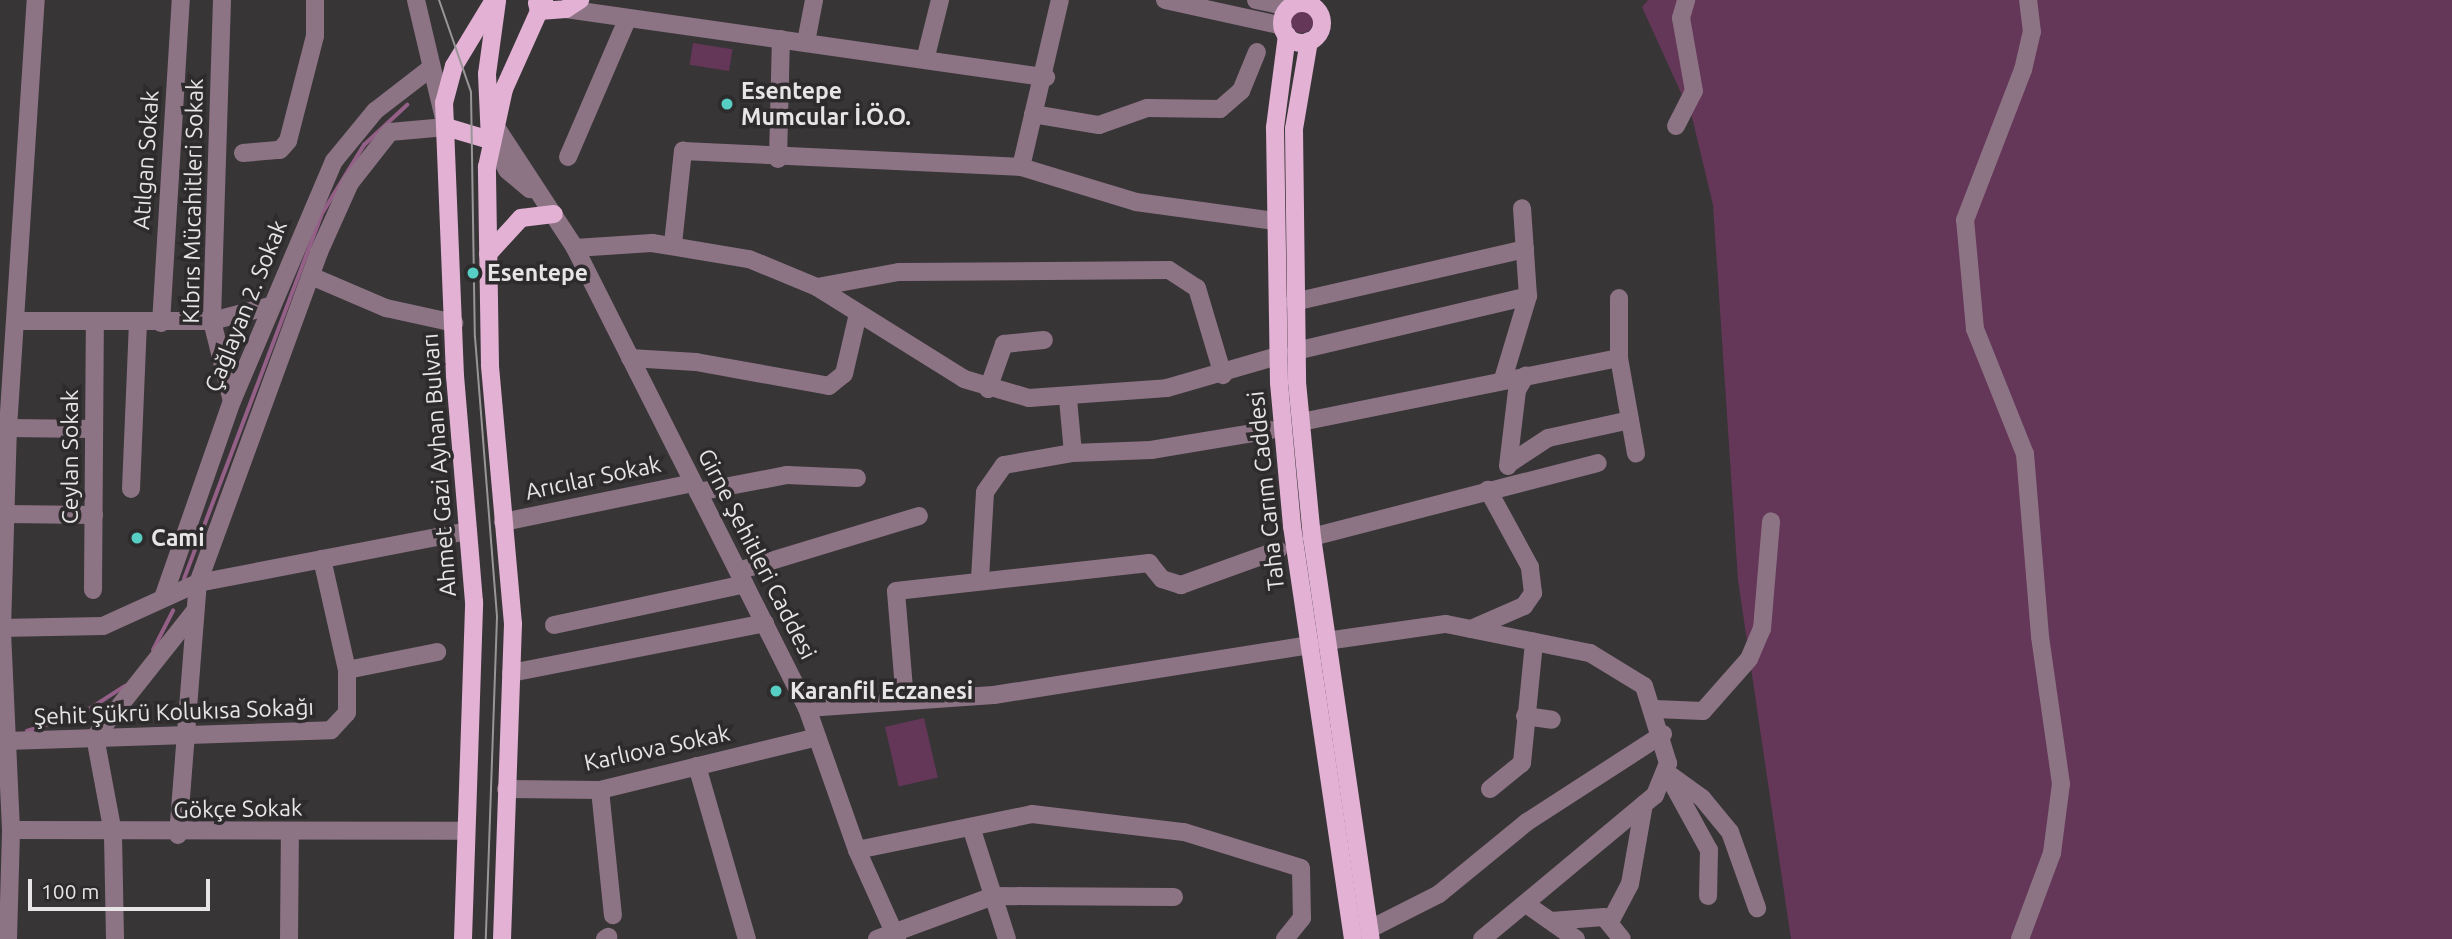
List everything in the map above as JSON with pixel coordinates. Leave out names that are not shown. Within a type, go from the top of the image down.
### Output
[{"type":"main road","name":"Ahmet Gazi Ayhan Bulvarı","points":[[463,939],[474,602],[454,323],[446,127],[449,79],[495,0]]},
{"type":"main road","points":[[495,0],[487,74],[492,132],[488,254],[503,522],[513,624],[502,939]]},
{"type":"main road","points":[[492,132],[539,4],[573,4]]},
{"type":"main road","points":[[1294,4],[1322,8]]},
{"type":"main road","name":"Taha Carım Caddesi","points":[[1294,4],[1285,30],[1274,221],[1278,356],[1353,939]]},
{"type":"main road","name":"Taha Carım Caddesi","points":[[1322,8],[1318,33],[1309,41],[1294,129],[1296,351],[1312,537],[1317,643],[1371,934]]},
{"type":"main road","points":[[1285,30],[1309,41]]},
{"type":"main road","points":[[446,127],[492,132]]},
{"type":"main road","points":[[488,254],[521,218],[550,208]]},
{"type":"street","points":[[8,939],[11,831],[1,628],[8,428],[18,321],[36,0]]},
{"type":"street","name":"Atılgan Sokak","points":[[161,323],[181,0]]},
{"type":"street","name":"Kıbrıs Mücahitleri Sokak","points":[[222,0],[212,321],[232,401]]},
{"type":"street","points":[[243,153],[280,149],[288,141],[315,36],[315,0]]},
{"type":"street","points":[[416,0],[428,70],[446,127]]},
{"type":"street","points":[[806,42],[814,0]]},
{"type":"street","points":[[1021,167],[1033,114],[1046,76],[1060,0]]},
{"type":"street","points":[[1165,0],[1285,30]]},
{"type":"street","points":[[1255,0],[1294,4]]},
{"type":"street","points":[[1676,126],[1694,91],[1681,18],[1686,0]]},
{"type":"street","points":[[2020,939],[2052,853],[2061,784],[2040,636],[2025,454],[1975,329],[1965,220],[2023,70],[2032,33],[2028,0]]},
{"type":"street","points":[[926,56],[941,2]]},
{"type":"street","points":[[573,4],[628,18],[926,56],[1046,76]]},
{"type":"street","points":[[568,157],[628,18]]},
{"type":"street","points":[[778,159],[781,39]]},
{"type":"street","points":[[1033,114],[1098,125],[1147,108],[1220,109],[1241,91],[1257,52]]},
{"type":"street","name":"Çağlayan 2. Sokak","points":[[164,595],[232,401],[270,306],[334,161],[375,111],[428,70]]},
{"type":"street","name":"Çağlayan 2. Sokak","points":[[178,835],[198,583],[310,276],[350,183],[390,132],[446,127]]},
{"type":"street","name":"Girne Şehitleri Caddesi","points":[[492,132],[507,170],[550,208],[575,248],[765,622],[807,708],[890,937]]},
{"type":"street","points":[[673,244],[683,151],[778,159],[1021,167],[1136,202],[1274,221]]},
{"type":"street","points":[[1503,379],[1528,296],[1521,208]]},
{"type":"street","points":[[575,248],[673,244],[749,259],[817,287],[947,370],[988,388],[1068,398],[1139,393],[1223,375],[1278,356]]},
{"type":"street","points":[[1294,302],[1525,248]]},
{"type":"street","points":[[817,287],[899,272],[1169,270],[1196,288],[1223,375]]},
{"type":"street","points":[[310,276],[386,307],[454,323]]},
{"type":"street","points":[[1296,351],[1528,296]]},
{"type":"street","points":[[1619,298],[1619,358],[1636,453]]},
{"type":"street","points":[[18,321],[95,324],[212,321],[270,306]]},
{"type":"street","points":[[630,358],[696,362],[828,386],[844,374],[858,314]]},
{"type":"street","name":"Ceylan Sokak","points":[[93,590],[95,324]]},
{"type":"street","points":[[131,489],[138,324]]},
{"type":"street","points":[[988,388],[1004,344],[1044,340]]},
{"type":"street","points":[[1301,422],[1503,379],[1619,358]]},
{"type":"street","points":[[1510,463],[1517,390],[1526,375]]},
{"type":"street","points":[[1068,398],[1073,453]]},
{"type":"street","points":[[1493,489],[1510,463],[1548,439],[1630,420]]},
{"type":"street","points":[[8,428],[94,429]]},
{"type":"street","points":[[981,579],[981,501],[993,477],[1004,466],[1073,453],[1151,450],[1270,430]]},
{"type":"street","points":[[1312,537],[1598,463]]},
{"type":"street","name":"Arıcılar Sokak","points":[[503,522],[775,476],[858,478]]},
{"type":"street","points":[[1471,629],[1524,606],[1533,593],[1530,567],[1493,489]]},
{"type":"street","points":[[5,514],[94,515]]},
{"type":"street","points":[[554,625],[741,577],[919,516]]},
{"type":"street","points":[[1655,709],[1703,711],[1749,659],[1762,629],[1772,521]]},
{"type":"street","points":[[1,628],[103,626],[164,595],[198,583],[468,531]]},
{"type":"street","points":[[905,701],[895,591],[981,579],[1149,563],[1168,582],[1181,585],[1278,550]]},
{"type":"street","name":"Şehit Şükrü Kolukısa Sokağı","points":[[7,741],[186,734],[324,733],[347,713],[346,670],[322,559]]},
{"type":"street","points":[[115,939],[113,833],[95,737],[195,610]]},
{"type":"street","points":[[511,673],[765,622]]},
{"type":"street","points":[[807,708],[994,695],[1446,624],[1590,653],[1631,673],[1655,709],[1663,734],[1666,772],[1709,850],[1708,896]]},
{"type":"street","points":[[1490,789],[1519,769],[1534,642]]},
{"type":"street","points":[[346,670],[437,652]]},
{"type":"street","points":[[1525,716],[1552,720]]},
{"type":"street","points":[[1371,934],[1439,894],[1527,822],[1663,734]]},
{"type":"street","name":"Karlıova Sokak","points":[[506,789],[600,790],[817,737]]},
{"type":"street","points":[[697,766],[747,939]]},
{"type":"street","points":[[1482,939],[1644,804],[1666,772]]},
{"type":"street","points":[[1666,772],[1702,798],[1730,832],[1757,908]]},
{"type":"street","points":[[600,790],[613,915]]},
{"type":"street","points":[[1611,920],[1629,884],[1644,804]]},
{"type":"street","points":[[857,850],[972,830],[1044,814],[1184,832],[1247,856],[1291,862],[1305,882],[1300,924],[1285,939]]},
{"type":"street","points":[[972,830],[1007,939]]},
{"type":"street","name":"Gökçe Sokak","points":[[11,831],[178,835],[465,831]]},
{"type":"street","points":[[289,939],[290,833]]},
{"type":"street","points":[[890,937],[993,896],[1174,897]]},
{"type":"street","points":[[1526,904],[1576,939]]},
{"type":"street","points":[[1550,921],[1611,920]]},
{"type":"street","points":[[1611,920],[1622,939]]},
{"type":"shaded area","points":[[1648,0],[2452,0],[2452,939],[1791,939],[1738,580],[1713,205],[1692,117],[1642,7]]},
{"type":"shaded area","points":[[1302,11],[1310,14],[1313,22],[1310,30],[1302,33],[1294,30],[1291,22],[1294,14]]},
{"type":"shaded area","points":[[693,43],[733,49],[729,71],[690,65]]},
{"type":"shaded area","points":[[924,718],[938,777],[899,786],[885,727]]},
{"type":"waterway","points":[[184,579],[323,212],[364,145],[407,105]]},
{"type":"waterway","points":[[153,650],[173,611]]},
{"type":"waterway","points":[[27,731],[83,713],[125,686]]},
{"type":"tram line","points":[[439,0],[471,92],[475,337],[497,617],[486,939]]},
{"type":"place","name":"Esentepe Mumcular İ.Ö.O.","points":[[727,104]]},
{"type":"place","name":"Esentepe","points":[[473,273]]},
{"type":"place","name":"Cami","points":[[137,538]]},
{"type":"place","name":"Karanfil Eczanesi","points":[[776,691]]}]
